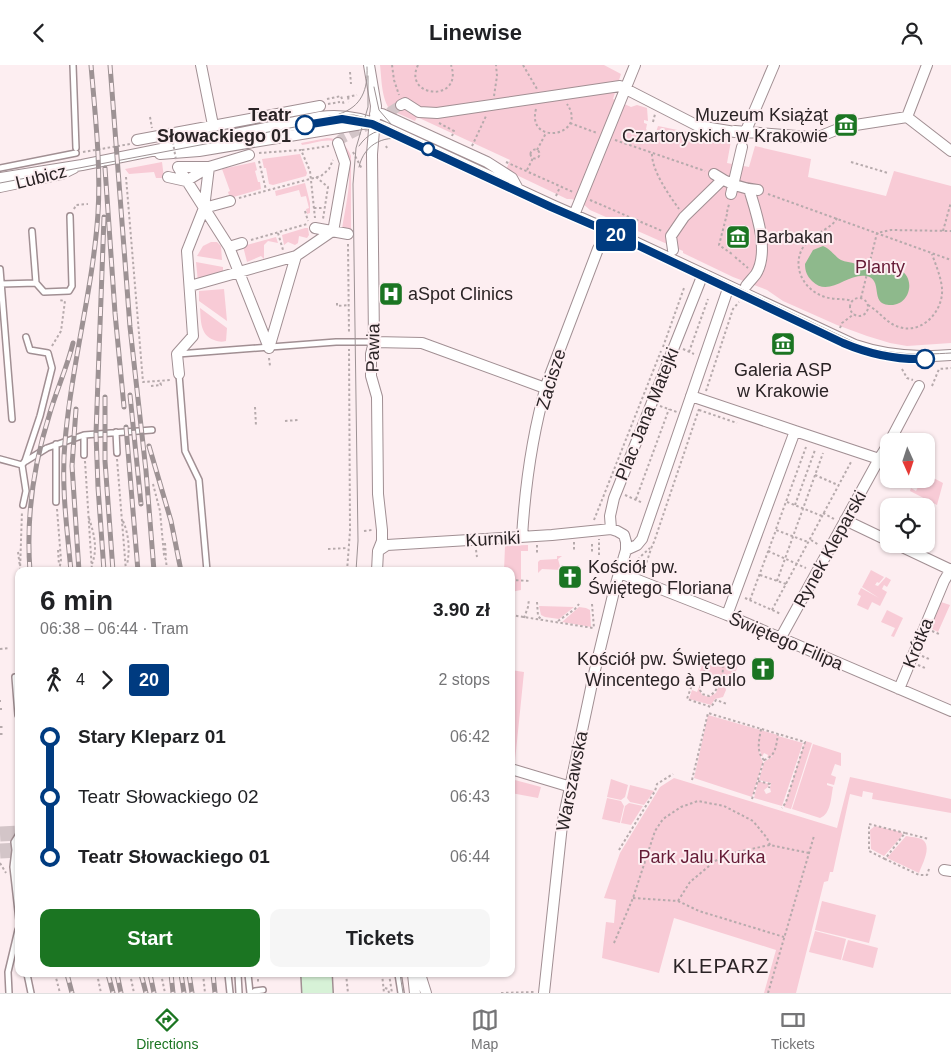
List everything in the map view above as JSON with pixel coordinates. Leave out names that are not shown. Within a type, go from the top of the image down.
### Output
[{"type":"street","points":[[201,65],[213,125]]},
{"type":"street","name":"Pawia","points":[[369,65],[375,101],[372,154],[374,342],[371,354],[372,376],[377,397],[378,494],[382,530],[377,567]]},
{"type":"street","points":[[574,215],[635,65]]},
{"type":"street","points":[[745,133],[774,65]]},
{"type":"street","points":[[907,117],[927,65]]},
{"type":"street","points":[[403,104],[419,112],[428,113],[620,86],[698,125],[745,133],[820,136],[846,127],[907,117],[951,151]]},
{"type":"street","points":[[137,139],[324,103]]},
{"type":"street","name":"Lubicz","points":[[0,178],[82,165],[320,117],[375,118]]},
{"type":"street","points":[[375,118],[518,189],[610,230],[840,339],[862,348],[904,356],[951,355]]},
{"type":"street","name":"Lubicz","points":[[138,154],[199,151],[356,125],[375,118]]},
{"type":"street","points":[[190,286],[296,256],[332,232],[345,163],[333,145]]},
{"type":"street","points":[[732,189],[742,147]]},
{"type":"street","points":[[168,177],[186,181],[209,167],[253,154]]},
{"type":"street","name":"Lubicz","points":[[0,187],[62,174],[82,165]]},
{"type":"street","points":[[209,167],[178,167],[229,247],[269,348]]},
{"type":"street","points":[[179,374],[177,354],[193,335],[187,251],[204,208],[209,167]]},
{"type":"street","points":[[673,250],[671,236],[684,217],[718,177],[732,189],[754,190],[762,237],[758,268],[746,286]]},
{"type":"street","points":[[204,208],[230,201]]},
{"type":"street","points":[[315,225],[332,232],[348,234]]},
{"type":"street","name":"Zacisze","points":[[522,537],[531,459],[545,388],[598,249],[610,230]]},
{"type":"street","points":[[229,247],[242,243]]},
{"type":"street","points":[[269,348],[296,256]]},
{"type":"street","name":"Plac Jana Matejki","points":[[611,529],[610,516],[614,498],[703,274]]},
{"type":"street","name":"Plac Jana Matejki","points":[[626,550],[637,545],[642,539],[729,286]]},
{"type":"street","points":[[374,342],[422,343],[545,388]]},
{"type":"street","name":"Rynek Kleparski","points":[[893,433],[916,383]]},
{"type":"street","points":[[691,396],[879,459]]},
{"type":"street","points":[[727,615],[795,431]]},
{"type":"street","name":"Rynek Kleparski","points":[[780,639],[879,459]]},
{"type":"street","points":[[845,520],[880,537]]},
{"type":"street","points":[[611,529],[624,535],[626,542],[626,550],[620,573]]},
{"type":"street","name":"Kurniki","points":[[378,551],[387,545],[577,534],[611,529]]},
{"type":"street","points":[[916,553],[951,569]]},
{"type":"street","name":"Krótka","points":[[898,689],[944,581],[951,569]]},
{"type":"street","name":"Świętego Filipa","points":[[620,573],[727,615],[951,711]]},
{"type":"street","name":"Warszawska","points":[[539,992],[558,853],[594,674],[620,573]]},
{"type":"street","points":[[515,770],[571,787]]},
{"type":"street","points":[[308,977],[310,993]]},
{"type":"street","points":[[324,977],[325,993]]},
{"type":"street","points":[[413,977],[415,993]]},
{"type":"street","points":[[421,977],[426,993]]},
{"type":"lane","points":[[0,168],[78,149],[73,65]]},
{"type":"lane","points":[[32,231],[36,283],[44,292],[68,291],[72,285],[70,216]]},
{"type":"lane","points":[[0,269],[12,419]]},
{"type":"lane","points":[[1,283],[36,283]]},
{"type":"lane","points":[[23,505],[26,491],[24,463],[40,416],[52,368],[48,353],[30,350],[26,337]]},
{"type":"lane","points":[[177,354],[349,342],[374,342]]},
{"type":"lane","points":[[179,374],[184,451],[199,480],[207,567]]},
{"type":"lane","points":[[0,459],[24,463],[56,444],[84,435],[152,430]]},
{"type":"lane","points":[[116,432],[117,453]]},
{"type":"lane","points":[[84,435],[84,455]]},
{"type":"lane","points":[[56,444],[56,502]]},
{"type":"lane","points":[[15,860],[13,867],[15,880]]},
{"type":"lane","points":[[15,870],[15,880]]},
{"type":"lane","points":[[9,993],[8,971],[15,942]]},
{"type":"lane","points":[[28,977],[32,993]]},
{"type":"lane","points":[[228,977],[230,993]]},
{"type":"lane","points":[[238,977],[239,993]]},
{"type":"lane","points":[[249,977],[252,993],[263,989]]},
{"type":"lane","points":[[398,977],[401,993]]},
{"type":"path","points":[[392,65],[396,91],[403,104]]},
{"type":"path","points":[[418,65],[416,72],[419,84],[426,91],[436,93],[444,89],[452,80],[453,71],[451,65]]},
{"type":"path","points":[[474,142],[492,105],[496,86],[496,65]]},
{"type":"path","points":[[523,65],[541,97],[535,111],[535,120],[546,133],[556,134],[570,123],[570,110],[561,95]]},
{"type":"path","points":[[350,72],[351,84]]},
{"type":"path","points":[[349,102],[348,97],[357,95]]},
{"type":"path","points":[[324,103],[342,97],[344,105]]},
{"type":"path","points":[[324,103],[340,102]]},
{"type":"path","points":[[150,117],[153,132]]},
{"type":"path","points":[[435,122],[448,128]]},
{"type":"path","points":[[570,123],[601,135]]},
{"type":"path","points":[[537,150],[546,133]]},
{"type":"path","points":[[172,137],[176,160]]},
{"type":"path","points":[[612,138],[718,177]]},
{"type":"path","points":[[253,154],[333,145]]},
{"type":"path","points":[[78,149],[83,153],[121,146]]},
{"type":"path","points":[[301,150],[310,171],[315,225]]},
{"type":"path","points":[[533,158],[530,154],[531,151],[537,150]]},
{"type":"path","points":[[527,171],[533,158],[539,155],[537,150]]},
{"type":"path","points":[[353,152],[362,167]]},
{"type":"path","points":[[652,154],[654,166],[684,217]]},
{"type":"path","points":[[259,161],[266,190]]},
{"type":"path","points":[[230,201],[320,176],[325,173],[333,161]]},
{"type":"path","points":[[850,162],[888,173]]},
{"type":"path","points":[[510,163],[576,193]]},
{"type":"path","points":[[126,177],[143,382],[170,379],[179,374]]},
{"type":"path","points":[[315,225],[322,220],[328,187],[316,177]]},
{"type":"path","points":[[560,187],[556,196],[562,198]]},
{"type":"path","points":[[754,190],[951,260]]},
{"type":"path","points":[[587,199],[671,236]]},
{"type":"path","points":[[943,231],[951,202]]},
{"type":"path","points":[[70,216],[76,205],[88,204]]},
{"type":"path","points":[[314,208],[324,209]]},
{"type":"path","points":[[242,243],[309,223],[305,211]]},
{"type":"path","points":[[727,212],[719,245],[732,254]]},
{"type":"path","points":[[837,218],[835,223],[818,233],[804,245],[798,269],[804,282],[821,295],[832,299],[852,301],[856,298],[861,298],[891,324],[901,328],[919,327],[926,323],[937,311],[942,295],[942,283],[932,254]]},
{"type":"path","points":[[877,233],[892,230],[951,231]]},
{"type":"path","points":[[278,233],[285,259]]},
{"type":"path","points":[[861,298],[877,233]]},
{"type":"path","points":[[347,567],[350,531],[351,371],[348,234]]},
{"type":"path","points":[[735,257],[743,264]]},
{"type":"path","points":[[598,521],[594,520],[684,288]]},
{"type":"path","points":[[689,352],[708,299]]},
{"type":"path","points":[[48,353],[61,331],[64,301],[59,300]]},
{"type":"path","points":[[704,396],[733,309],[739,301]]},
{"type":"path","points":[[852,301],[850,309],[854,314]]},
{"type":"path","points":[[337,303],[337,305],[349,305]]},
{"type":"path","points":[[840,329],[842,323],[854,314],[863,315],[867,311],[868,305]]},
{"type":"path","points":[[681,349],[699,356]]},
{"type":"path","points":[[932,386],[939,369],[951,367]]},
{"type":"path","points":[[902,369],[907,378],[916,383]]},
{"type":"path","points":[[152,386],[160,385],[160,380]]},
{"type":"path","points":[[660,405],[680,413]]},
{"type":"path","points":[[650,549],[643,553],[636,562],[635,573],[645,567],[701,406]]},
{"type":"path","points":[[255,407],[257,415],[256,426]]},
{"type":"path","points":[[636,499],[669,409]]},
{"type":"path","points":[[699,410],[745,426]]},
{"type":"path","points":[[285,421],[298,420]]},
{"type":"path","points":[[750,600],[806,447]]},
{"type":"path","points":[[795,505],[815,450]]},
{"type":"path","points":[[117,453],[126,567]]},
{"type":"path","points":[[777,581],[823,453]]},
{"type":"path","points":[[84,455],[92,567]]},
{"type":"path","points":[[772,610],[851,462]]},
{"type":"path","points":[[815,475],[838,485]]},
{"type":"path","points":[[154,484],[160,511],[166,560]]},
{"type":"path","points":[[623,502],[625,495],[646,504]]},
{"type":"path","points":[[56,502],[61,560],[59,567]]},
{"type":"path","points":[[780,502],[795,505],[834,519]]},
{"type":"path","points":[[20,567],[23,505]]},
{"type":"path","points":[[88,515],[94,534],[96,555],[92,567]]},
{"type":"path","points":[[770,529],[808,543]]},
{"type":"path","points":[[350,531],[355,531]]},
{"type":"path","points":[[364,531],[371,531]]},
{"type":"path","points":[[599,539],[599,555]]},
{"type":"path","points":[[810,539],[819,545]]},
{"type":"path","points":[[574,540],[574,552]]},
{"type":"path","points":[[537,542],[538,553]]},
{"type":"path","points":[[165,543],[167,567]]},
{"type":"path","points":[[765,543],[770,545]]},
{"type":"path","points":[[592,544],[592,552]]},
{"type":"path","points":[[328,549],[348,548]]},
{"type":"path","points":[[476,549],[477,557]]},
{"type":"path","points":[[58,550],[59,567]]},
{"type":"path","points":[[768,551],[806,568]]},
{"type":"path","points":[[18,552],[20,567]]},
{"type":"path","points":[[754,575],[786,584]]},
{"type":"path","points":[[515,580],[531,581]]},
{"type":"path","points":[[740,596],[781,614]]},
{"type":"path","points":[[524,618],[529,599]]},
{"type":"path","points":[[537,602],[538,616],[542,619]]},
{"type":"path","points":[[558,621],[575,609],[578,604]]},
{"type":"path","points":[[592,604],[593,628]]},
{"type":"path","points":[[515,616],[558,621],[561,624],[598,630]]},
{"type":"path","points":[[0,649],[9,648]]},
{"type":"path","points":[[718,662],[720,656]]},
{"type":"path","points":[[718,662],[723,667],[723,671],[715,692],[709,696],[700,690],[700,686],[706,668],[711,663],[718,662]]},
{"type":"path","points":[[699,665],[706,668]]},
{"type":"path","points":[[700,686],[693,682],[687,699],[711,707],[716,700],[727,703]]},
{"type":"path","points":[[692,780],[708,713],[804,742],[782,808]]},
{"type":"path","points":[[752,799],[764,760],[759,752],[761,729]]},
{"type":"path","points":[[764,760],[770,758],[774,753],[778,734]]},
{"type":"path","points":[[619,850],[655,791],[657,784],[673,774]]},
{"type":"path","points":[[758,781],[770,784],[769,788]]},
{"type":"path","points":[[614,943],[633,898],[655,831],[663,819],[681,807],[698,801],[724,806],[753,821],[767,838],[770,845]]},
{"type":"path","points":[[929,839],[906,833],[905,831],[869,824],[869,851],[919,875],[927,875],[929,869]]},
{"type":"path","points":[[885,859],[906,833]]},
{"type":"path","points":[[768,993],[814,835]]},
{"type":"path","points":[[678,901],[690,882],[721,857],[770,845],[809,853]]},
{"type":"path","points":[[0,863],[6,873]]},
{"type":"path","points":[[633,898],[678,901],[699,911],[784,937]]},
{"type":"path","points":[[57,977],[60,993]]},
{"type":"path","points":[[98,977],[101,993]]},
{"type":"path","points":[[131,977],[134,993]]},
{"type":"path","points":[[162,977],[165,993]]},
{"type":"path","points":[[203,977],[205,993]]},
{"type":"path","points":[[346,977],[348,993]]},
{"type":"path","points":[[382,977],[384,993]]},
{"type":"path","points":[[389,977],[390,993]]},
{"type":"path","points":[[384,987],[390,993]]},
{"type":"path","points":[[501,993],[539,992]]},
{"type":"green space","name":"Planty","points":[[380,65],[604,65],[621,74],[613,99],[631,107],[637,105],[647,108],[648,121],[644,120],[644,123],[647,124],[646,129],[649,133],[656,132],[658,126],[731,141],[727,163],[749,167],[755,146],[811,159],[808,177],[886,196],[894,171],[951,186],[951,343],[907,346],[890,343],[837,325],[783,301],[767,290],[733,277],[683,253],[683,251],[590,210],[577,200],[567,199],[506,170],[510,160],[417,117],[415,121],[397,113],[396,116],[387,106],[385,100]]},
{"type":"green space","points":[[327,138],[335,139],[342,143],[351,156],[351,229],[342,229],[348,194],[349,167],[347,155],[342,146],[333,141],[302,145],[301,143]]},
{"type":"green space","points":[[300,154],[307,173],[306,176],[273,185],[269,184],[262,159]]},
{"type":"green space","points":[[162,162],[164,178],[156,178],[154,172],[129,174],[125,169]]},
{"type":"green space","points":[[255,162],[257,170],[255,171],[261,189],[230,198],[228,192],[230,191],[222,169]]},
{"type":"green space","points":[[305,183],[310,203],[310,213],[307,214],[306,209],[309,208],[306,196],[301,197],[299,190],[276,196],[275,191]]},
{"type":"green space","points":[[308,228],[309,235],[307,238],[299,236],[298,243],[295,245],[288,242],[284,245],[282,235]]},
{"type":"green space","points":[[276,237],[278,243],[268,241],[264,245],[264,259],[261,256],[247,262],[243,246]]},
{"type":"green space","points":[[211,242],[217,242],[221,246],[222,260],[197,256],[203,246]]},
{"type":"green space","points":[[196,262],[223,267],[223,274],[198,282]]},
{"type":"green space","points":[[224,289],[227,321],[199,301],[199,291]]},
{"type":"green space","points":[[200,308],[227,328],[226,341],[216,341],[206,335],[202,327]]},
{"type":"green space","points":[[935,479],[943,483],[937,505],[935,504],[935,498],[924,498],[910,491],[911,488],[916,491],[918,488],[935,488]]},
{"type":"green space","points":[[528,545],[528,551],[521,551],[521,590],[515,591],[515,567],[504,567],[505,546]]},
{"type":"green space","points":[[557,556],[562,556],[558,559],[561,570],[542,569],[538,573],[538,562],[540,560],[557,559]]},
{"type":"green space","points":[[871,570],[884,577],[875,585],[878,586],[886,577],[891,580],[887,587],[884,585],[882,589],[887,592],[880,606],[872,602],[868,610],[857,605],[861,596],[858,594],[861,588],[879,598],[862,587]]},
{"type":"green space","points":[[941,602],[950,605],[938,632],[930,628]]},
{"type":"green space","points":[[539,606],[574,607],[559,619],[541,615]]},
{"type":"green space","points":[[579,607],[590,610],[591,627],[562,622]]},
{"type":"green space","points":[[887,610],[903,618],[894,637],[891,636],[895,628],[881,622]]},
{"type":"green space","points":[[706,653],[738,665],[732,683],[729,684],[701,674],[700,671]]},
{"type":"green space","points":[[515,671],[524,672],[515,761]]},
{"type":"green space","points":[[719,685],[725,687],[726,690],[723,697],[715,699],[711,705],[689,699],[692,690],[697,692],[699,687],[702,695],[709,697],[716,693]]},
{"type":"green space","points":[[708,715],[778,735],[777,741],[778,736],[803,743],[782,806],[754,798],[758,781],[769,784],[764,790],[766,794],[771,792],[771,783],[759,780],[764,762],[773,756],[767,758],[768,755],[764,753],[762,757],[759,748],[763,762],[752,797],[694,778]]},
{"type":"green space","points":[[805,741],[812,743],[791,809],[784,807]]},
{"type":"green space","points":[[813,744],[841,753],[841,766],[835,764],[831,775],[836,777],[834,785],[827,783],[827,785],[833,787],[830,805],[824,816],[820,818],[792,809]]},
{"type":"green space","name":"Park Jalu Kurka","points":[[850,777],[951,799],[951,813],[872,799],[873,793],[863,791],[862,797],[850,794],[833,872],[830,872],[828,881],[824,882],[796,993],[764,993],[776,950],[674,918],[659,973],[602,958],[606,922],[614,923],[616,900],[604,898],[620,853],[660,787],[674,778],[837,828]]},
{"type":"green space","points":[[611,779],[628,785],[625,797],[621,800],[607,797]]},
{"type":"green space","points":[[515,780],[541,787],[538,798],[515,794]]},
{"type":"green space","points":[[630,785],[654,791],[644,805],[630,802],[627,798]]},
{"type":"green space","points":[[607,798],[621,801],[624,806],[620,823],[602,819]]},
{"type":"green space","points":[[629,803],[643,806],[631,825],[621,823],[625,806]]},
{"type":"green space","points":[[875,826],[901,832],[903,835],[884,856],[871,849],[870,830]]},
{"type":"green space","points":[[906,836],[919,838],[926,843],[926,856],[919,873],[887,858]]},
{"type":"green space","points":[[822,901],[876,915],[869,943],[815,930]]},
{"type":"green space","points":[[815,931],[846,939],[841,960],[809,952]]},
{"type":"green space","points":[[848,940],[878,948],[873,968],[842,960]]},
{"type":"shaded area","points":[[823,246],[841,260],[858,264],[868,269],[895,267],[899,269],[905,273],[908,279],[909,291],[906,297],[896,304],[883,304],[878,296],[874,282],[866,276],[852,278],[832,286],[818,286],[809,277],[805,264],[813,250]]},
{"type":"tunnel","points":[[338,143],[341,139],[401,105]]},
{"type":"tunnel","points":[[0,834],[15,833]]},
{"type":"tunnel","points":[[0,851],[15,850]]},
{"type":"tram line","points":[[339,114],[353,107],[362,96],[365,90],[367,67]]},
{"type":"tram line","points":[[356,567],[358,541],[353,184],[356,148],[368,107],[368,76]]},
{"type":"tram line","points":[[374,87],[379,110],[391,124]]},
{"type":"tram line","points":[[329,116],[354,115],[377,121],[553,203],[618,231],[858,344],[870,348],[904,353],[951,353]]},
{"type":"tram line","points":[[0,183],[337,119]]},
{"type":"tram line","name":"20","points":[[305,125],[342,119],[372,124],[616,235],[843,343],[889,357],[925,359]]},
{"type":"tram line","points":[[359,146],[374,133],[383,130],[393,130]]},
{"type":"tram line","points":[[359,167],[366,152],[378,142],[393,138],[409,141]]},
{"type":"tram line","points":[[400,977],[403,993]]},
{"type":"railway","points":[[71,567],[64,491],[65,442],[72,385],[92,270],[99,195],[96,120],[91,65]]},
{"type":"railway","points":[[110,65],[130,327],[146,471],[154,567]]},
{"type":"railway","points":[[105,168],[115,313],[124,407]]},
{"type":"railway","points":[[104,217],[96,434],[104,567]]},
{"type":"railway","points":[[30,567],[30,512],[35,473],[43,435],[73,343]]},
{"type":"railway","points":[[130,395],[141,504]]},
{"type":"railway","points":[[105,397],[105,461],[113,567]]},
{"type":"railway","points":[[76,409],[72,466],[79,567]]},
{"type":"railway","points":[[126,427],[138,567]]},
{"type":"railway","points":[[149,446],[171,521],[180,567]]},
{"type":"railway","points":[[68,977],[72,993]]},
{"type":"railway","points":[[109,977],[113,993]]},
{"type":"railway","points":[[118,977],[121,993]]},
{"type":"railway","points":[[142,977],[146,993]]},
{"type":"railway","points":[[151,977],[154,993]]},
{"type":"railway","points":[[171,977],[173,993]]},
{"type":"railway","points":[[181,977],[184,993]]},
{"type":"railway","points":[[189,977],[192,993]]},
{"type":"railway","points":[[213,977],[215,993]]},
{"type":"place","name":"Teatr Słowackiego 01","points":[[305,125]]},
{"type":"place","name":"Muzeum Książąt Czartoryskich w Krakowie","points":[[846,125]]},
{"type":"place","name":"Barbakan","points":[[738,237]]},
{"type":"place","name":"aSpot Clinics","points":[[391,294]]},
{"type":"place","name":"Galeria ASP w Krakowie","points":[[783,344]]},
{"type":"place","name":"Kościół pw. Świętego Floriana","points":[[570,577]]},
{"type":"place","name":"Kościół pw. Świętego Wincentego à Paulo","points":[[763,669]]},
{"type":"district","name":"KLEPARZ","points":[[721,966]]}]
